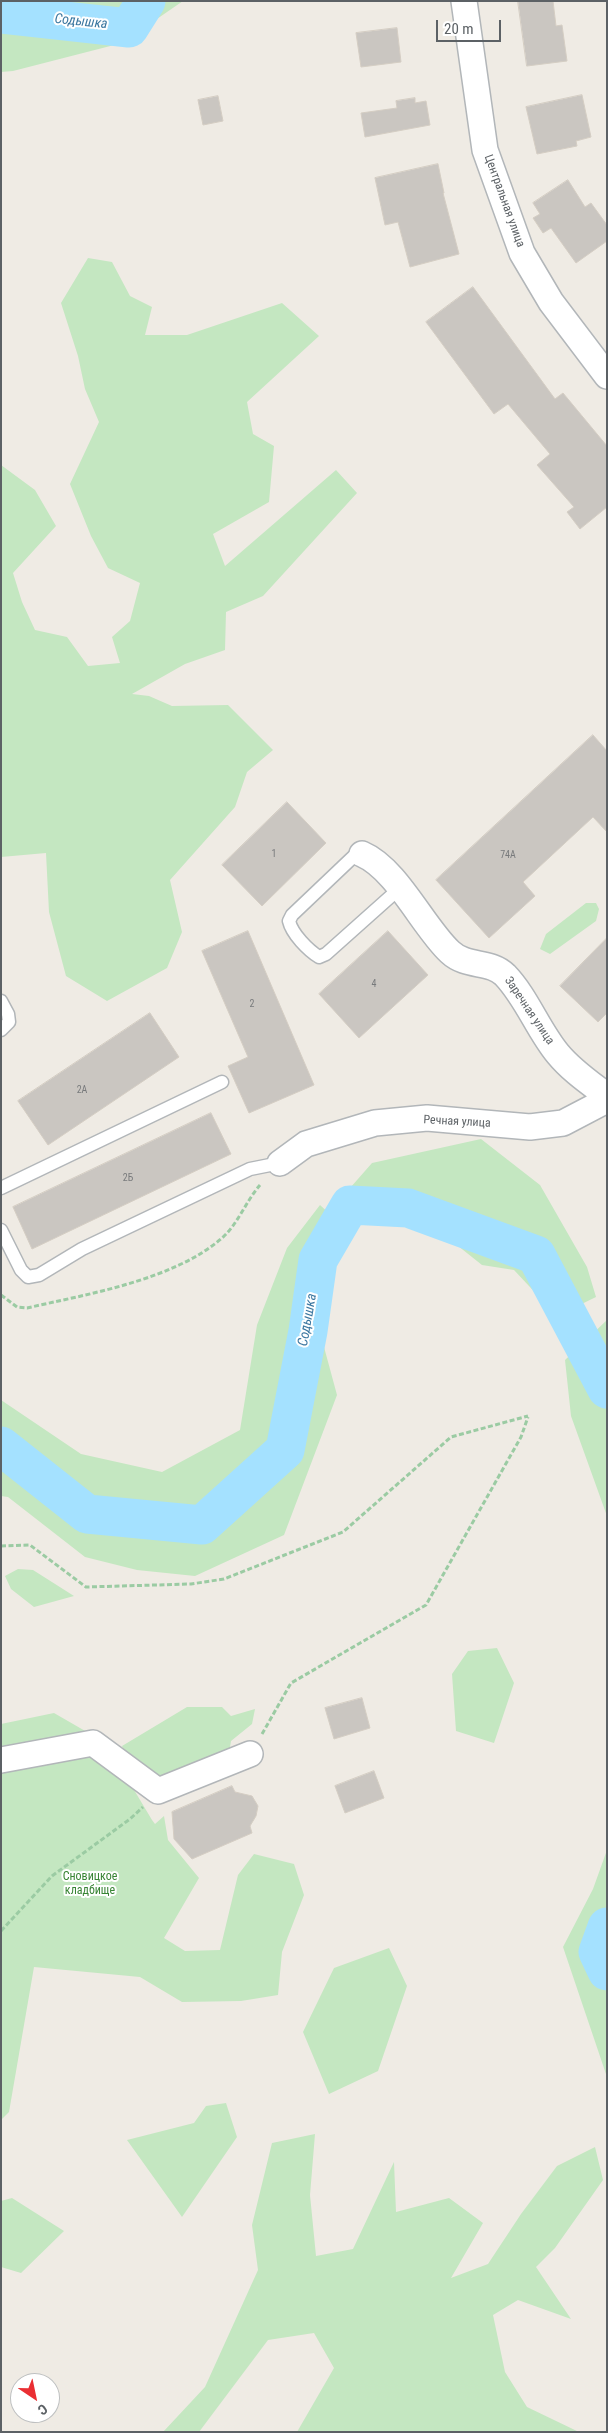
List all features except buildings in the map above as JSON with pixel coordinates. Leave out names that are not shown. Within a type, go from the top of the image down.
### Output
[{"type":"street","name":"Центральная улица","points":[[464,1],[485,150],[522,253],[551,302],[607,376]]},
{"type":"street","name":"Заречная улица","points":[[362,854],[370,857],[400,888],[450,952],[467,963],[488,965],[504,974],[558,1054],[580,1076],[607,1098]]},
{"type":"street","name":"Речная улица","points":[[280,1163],[306,1144],[375,1123],[428,1118],[530,1127],[563,1123],[607,1098]]},
{"type":"street","points":[[1,1760],[92,1743],[158,1791],[250,1754]]},
{"type":"lane","points":[[362,854],[353,857],[292,915],[289,921],[290,927],[313,953],[319,957],[326,954],[400,888]]},
{"type":"lane","points":[[1,1001],[8,1014],[9,1022],[1,1030]]},
{"type":"lane","points":[[1,1188],[222,1082]]},
{"type":"lane","points":[[1,1230],[20,1270],[28,1277],[39,1275],[82,1249],[250,1169],[280,1163]]},
{"type":"path","points":[[1,1295],[16,1307],[27,1308],[117,1287],[172,1268],[205,1252],[224,1236],[258,1188],[280,1163]]},
{"type":"path","points":[[1,1546],[30,1545],[86,1587],[191,1584],[224,1579],[343,1532],[451,1437],[528,1416],[521,1437],[426,1604],[292,1683],[250,1754]]},
{"type":"path","points":[[1,1932],[52,1876],[130,1819],[158,1791]]},
{"type":"green space","points":[[1,1],[183,1],[122,43],[13,71],[1,72]]},
{"type":"green space","points":[[88,258],[112,262],[130,296],[152,307],[145,335],[187,335],[282,303],[319,336],[247,402],[253,434],[274,446],[269,502],[213,534],[225,566],[336,470],[357,493],[263,596],[226,612],[225,650],[185,664],[132,694],[149,696],[172,706],[228,705],[273,750],[247,772],[235,807],[170,880],[182,932],[167,968],[107,1001],[66,976],[49,912],[46,853],[1,857],[1,465],[35,490],[56,526],[13,573],[22,602],[35,630],[67,637],[88,666],[120,663],[112,637],[130,621],[140,583],[108,568],[91,536],[70,484],[99,422],[85,389],[78,356],[61,303]]},
{"type":"green space","points":[[586,903],[596,903],[599,909],[596,921],[550,954],[540,949],[546,934]]},
{"type":"green space","points":[[481,1139],[540,1185],[587,1267],[596,1297],[557,1316],[514,1270],[482,1265],[448,1238],[343,1196],[372,1163]]},
{"type":"green space","points":[[320,1205],[333,1217],[301,1262],[337,1395],[284,1535],[195,1576],[137,1570],[85,1557],[8,1497],[1,1496],[1,1400],[81,1454],[162,1472],[240,1430],[257,1325],[287,1248]]},
{"type":"green space","points":[[607,1320],[607,1516],[571,1416],[565,1360]]},
{"type":"green space","points":[[18,1569],[33,1570],[74,1596],[34,1607],[11,1589],[5,1576]]},
{"type":"green space","points":[[497,1648],[514,1683],[494,1743],[456,1731],[452,1674],[468,1651]]},
{"type":"green space","points":[[187,1707],[222,1707],[231,1716],[255,1709],[252,1724],[231,1741],[229,1753],[164,1788],[135,1774],[122,1746]]},
{"type":"green space","name":"Сновицкое кладбище","points":[[54,1713],[106,1743],[155,1824],[164,1816],[168,1840],[199,1878],[164,1938],[185,1951],[220,1950],[238,1875],[254,1854],[294,1864],[304,1895],[282,1952],[278,1995],[241,2001],[182,2002],[140,1977],[34,1967],[9,2112],[1,2120],[1,1724]]},
{"type":"green space","points":[[607,1850],[607,2077],[563,1947],[593,1889]]},
{"type":"green space","points":[[389,1948],[407,1986],[378,2071],[329,2094],[303,2032],[334,1968]]},
{"type":"green space","points":[[226,2103],[237,2137],[182,2217],[127,2140],[194,2123],[206,2106]]},
{"type":"green space","points":[[315,2134],[310,2195],[316,2256],[353,2249],[394,2162],[396,2212],[449,2198],[483,2223],[451,2278],[488,2264],[521,2214],[557,2166],[595,2147],[603,2180],[555,2248],[536,2267],[571,2319],[518,2300],[493,2315],[505,2372],[527,2407],[579,2432],[297,2432],[334,2368],[314,2333],[268,2340],[199,2432],[163,2432],[205,2387],[258,2270],[252,2225],[272,2143]]},
{"type":"green space","points":[[12,2198],[64,2231],[21,2273],[1,2267],[1,2201]]},
{"type":"waterway","name":"Содышка","points":[[1,14],[129,28],[146,1]]},
{"type":"waterway","name":"Содышка","points":[[1,1446],[87,1514],[202,1525],[285,1450],[308,1331],[318,1260],[350,1205],[408,1208],[536,1255],[607,1389]]},
{"type":"waterway","name":"Содышка","points":[[607,1927],[598,1952],[607,1971]]}]
